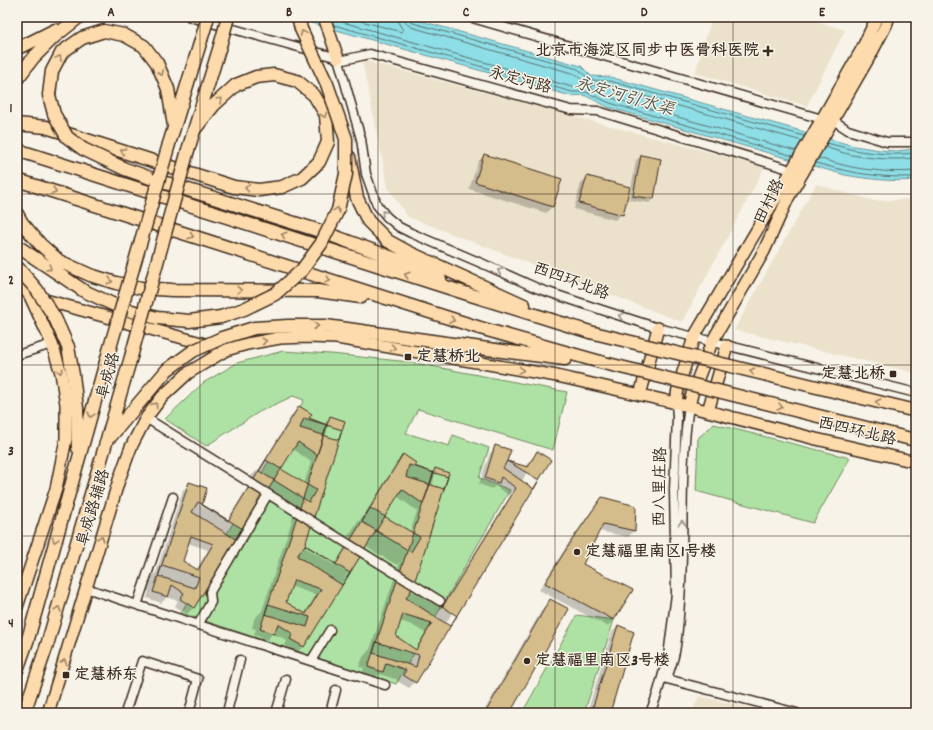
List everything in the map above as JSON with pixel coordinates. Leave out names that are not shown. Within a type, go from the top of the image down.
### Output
[{"type":"highway","points":[[17,48],[78,17]]},
{"type":"highway","points":[[17,79],[33,58],[54,37],[78,17]]},
{"type":"highway","name":"阜成路","points":[[17,670],[28,639],[78,458],[174,126],[208,17]]},
{"type":"highway","name":"阜成路","points":[[24,713],[47,645],[131,357],[188,150],[228,17]]},
{"type":"highway","points":[[298,17],[301,29],[326,84],[346,139],[356,198],[368,221],[388,241],[408,252],[569,325]]},
{"type":"highway","points":[[174,126],[168,89],[157,63],[144,46],[124,35],[104,31],[82,38],[62,52],[52,72],[49,95],[54,114],[67,137],[83,149],[148,178],[320,231],[417,267],[471,295]]},
{"type":"highway","points":[[17,124],[46,127],[234,187],[259,190],[282,187],[302,178],[320,162],[328,142],[326,115],[314,95],[297,81],[274,75],[256,77],[236,85],[214,105],[194,130]]},
{"type":"highway","points":[[17,246],[84,291],[121,308],[164,319],[190,321],[221,317],[244,309],[276,294],[302,270],[321,244],[338,210],[346,174],[346,139]]},
{"type":"highway","points":[[17,150],[590,332],[916,411]]},
{"type":"highway","points":[[17,180],[480,328],[604,363],[916,441]]},
{"type":"highway","points":[[20,219],[40,244],[59,261],[90,275],[122,284],[141,288],[172,290],[318,291],[390,300]]},
{"type":"highway","points":[[17,267],[37,290],[55,318],[68,347],[74,375],[78,458]]},
{"type":"highway","points":[[107,440],[166,370],[193,351],[222,338],[254,328],[326,326],[502,351],[604,363]]},
{"type":"main road","points":[[324,17],[338,60]]},
{"type":"main road","name":"田村路","points":[[825,123],[877,17]]},
{"type":"main road","name":"田村路","points":[[676,403],[678,388],[694,337],[795,167],[872,52],[889,17]]},
{"type":"main road","name":"田村路","points":[[689,406],[692,394],[712,342],[764,251],[788,198],[795,167]]},
{"type":"main road","points":[[17,279],[30,296],[52,344],[61,373],[66,404],[66,439],[56,489],[17,607]]},
{"type":"main road","points":[[30,296],[226,350]]},
{"type":"main road","points":[[640,395],[658,328]]},
{"type":"main road","name":"西四环北路","points":[[226,350],[247,344],[280,338],[337,338],[557,376],[689,406],[816,439],[916,462]]},
{"type":"main road","points":[[708,411],[727,346]]},
{"type":"main road","name":"阜成路辅路","points":[[48,713],[131,447],[146,418],[162,397],[188,374],[226,350]]},
{"type":"street","points":[[190,17],[338,60]]},
{"type":"street","points":[[469,17],[886,142],[916,142]]},
{"type":"street","name":"永定河路","points":[[338,60],[370,54],[571,110],[598,112],[795,167]]},
{"type":"street","name":"西四环北路","points":[[338,60],[361,139],[366,174],[376,205],[387,217],[411,233],[539,290],[658,328],[916,393]]},
{"type":"street","points":[[17,355],[52,344]]},
{"type":"street","name":"西八里庄路","points":[[656,713],[665,679],[676,594],[674,490],[677,416],[676,403]]},
{"type":"street","name":"西八里庄路","points":[[650,713],[675,653],[679,625],[682,575],[682,496],[686,424],[689,406]]},
{"type":"street","points":[[146,418],[440,601]]},
{"type":"street","points":[[198,625],[211,602],[210,592],[268,494]]},
{"type":"street","points":[[137,605],[173,497]]},
{"type":"street","points":[[86,588],[385,685]]},
{"type":"street","points":[[311,661],[330,630]]},
{"type":"street","points":[[229,713],[228,708],[240,660]]},
{"type":"street","points":[[125,713],[142,662],[198,679],[188,713]]},
{"type":"street","points":[[276,713],[286,679]]},
{"type":"street","points":[[665,679],[797,713]]},
{"type":"street","points":[[330,713],[336,690]]},
{"type":"shaded area","name":"北京市海淀区同步中医骨科医院","points":[[712,17],[802,17],[845,30],[807,106],[695,73]]},
{"type":"shaded area","points":[[362,60],[765,167],[682,322],[408,217],[388,188]]},
{"type":"shaded area","points":[[816,184],[874,201],[916,199],[916,373],[734,330]]},
{"type":"shaded area","points":[[699,696],[771,713],[692,713]]},
{"type":"green space","points":[[283,351],[410,362],[567,392],[553,450],[418,409],[406,433],[449,446],[453,435],[489,448],[479,478],[510,490],[396,684],[181,613],[304,400],[293,396],[259,412],[206,446],[165,419],[203,383],[237,363]]},
{"type":"green space","points":[[714,424],[850,458],[813,523],[696,491],[698,438]]},
{"type":"green space","points":[[577,615],[614,620],[586,707],[582,713],[522,713]]},
{"type":"water","name":"永定河引水渠","points":[[290,17],[407,17],[581,66],[591,76],[610,77],[854,146],[896,151],[916,149],[916,180],[880,180],[845,175],[608,107],[584,95],[571,96]]},
{"type":"building","points":[[484,154],[562,179],[553,207],[475,182]]},
{"type":"building","points":[[641,155],[661,159],[654,199],[633,196]]},
{"type":"building","points":[[587,176],[630,187],[623,215],[579,203]]},
{"type":"building","points":[[299,406],[312,414],[309,418],[327,425],[317,455],[298,442],[194,608],[180,599],[184,593],[172,585],[168,597],[153,592],[189,482],[207,488],[202,505],[228,521]],"holes":[[[191,536],[213,544],[198,570],[183,561]]]},
{"type":"building","points":[[330,416],[345,421],[305,545],[336,564],[403,454],[416,463],[414,466],[434,473],[423,504],[402,489],[304,647],[290,639],[293,634],[278,624],[274,634],[260,629]],"holes":[[[294,580],[321,589],[306,614],[286,602]]]},
{"type":"building","points":[[304,418],[342,430],[339,440],[300,428]]},
{"type":"building","points":[[495,445],[511,450],[507,461],[528,467],[537,451],[551,460],[416,683],[403,675],[406,670],[386,663],[383,672],[368,667],[435,468],[449,473],[413,587],[443,606],[516,488],[501,477],[499,483],[485,478]],"holes":[[[403,614],[432,623],[416,650],[396,636]]]},
{"type":"building","points":[[266,460],[316,490],[309,502],[259,471]]},
{"type":"building","points":[[507,461],[539,480],[534,489],[503,468]]},
{"type":"building","points":[[409,465],[448,477],[444,489],[406,477]]},
{"type":"building","name":"定慧福里南区1号楼","points":[[602,497],[636,506],[635,531],[603,524],[583,564],[633,590],[614,620],[545,583],[572,540]]},
{"type":"building","points":[[198,502],[243,529],[237,540],[192,512]]},
{"type":"building","points":[[370,508],[420,537],[411,552],[362,522]]},
{"type":"building","points":[[305,545],[350,573],[342,585],[297,556]]},
{"type":"building","points":[[162,565],[199,577],[195,588],[158,576]]},
{"type":"building","points":[[413,587],[457,616],[450,626],[406,598]]},
{"type":"building","name":"定慧福里南区3号楼","points":[[550,599],[569,609],[510,713],[485,713]]},
{"type":"building","points":[[268,604],[310,617],[307,627],[265,614]]},
{"type":"building","points":[[618,625],[634,632],[610,713],[590,713],[592,710]]},
{"type":"building","points":[[376,642],[419,655],[416,667],[373,653]]},
{"type":"place","name":"北京市海淀区同步中医骨科医院","points":[[768,51]]},
{"type":"place","name":"定慧桥北","points":[[408,357]]},
{"type":"place","name":"定慧北桥","points":[[893,374]]},
{"type":"place","name":"定慧福里南区1号楼","points":[[577,552]]},
{"type":"place","name":"定慧福里南区3号楼","points":[[527,661]]},
{"type":"place","name":"定慧桥东","points":[[66,675]]}]
